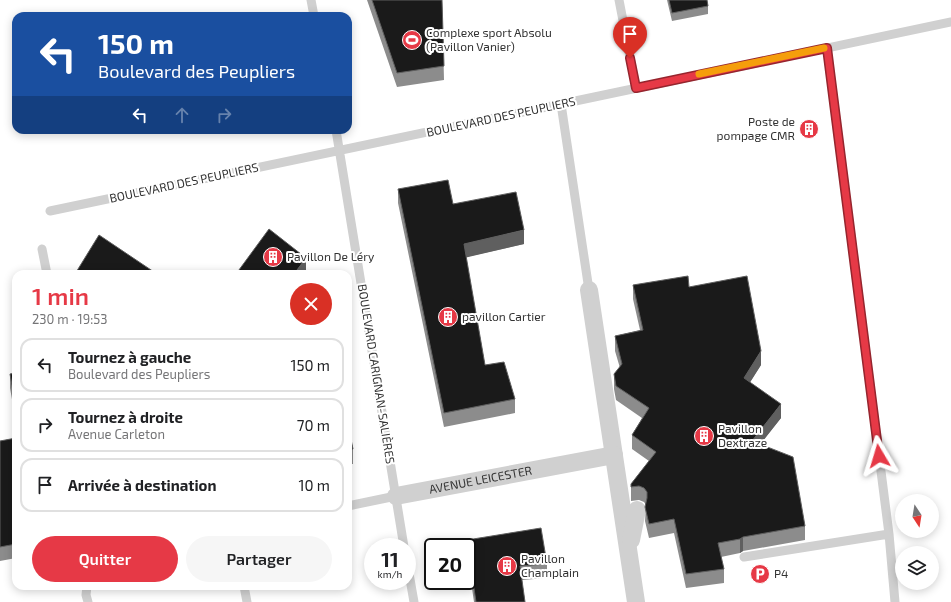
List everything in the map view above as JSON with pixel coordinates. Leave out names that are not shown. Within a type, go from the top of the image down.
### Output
[{"type":"street","points":[[589,290],[610,390],[608,420],[636,602]]},
{"type":"street","points":[[608,420],[610,390]]},
{"type":"street","name":"AVENUE LEICESTER","points":[[396,496],[614,455]]},
{"type":"street","points":[[629,553],[637,510]]},
{"type":"lane","points":[[311,0],[313,12]]},
{"type":"lane","points":[[619,0],[636,88]]},
{"type":"lane","name":"BOULEVARD DES PEUPLIERS","points":[[50,210],[951,22]]},
{"type":"lane","points":[[827,48],[889,534],[895,602]]},
{"type":"lane","points":[[561,104],[589,290]]},
{"type":"lane","name":"BOULEVARD CARIGNAN-SALIÈRES","points":[[337,134],[403,538]]},
{"type":"lane","points":[[42,250],[46,270]]},
{"type":"lane","name":"AVENUE LEICESTER","points":[[352,505],[396,496]]},
{"type":"lane","points":[[744,557],[889,534]]},
{"type":"lane","points":[[87,590],[88,602]]},
{"type":"lane","points":[[245,590],[247,602]]},
{"type":"lane","points":[[412,590],[414,602]]},
{"type":"building","name":"Complexe sport Absolu (Pavillon Vanier)","points":[[372,0],[442,0],[444,66],[397,73]]},
{"type":"building","points":[[669,0],[707,0],[708,6],[672,13]]},
{"type":"building","name":"pavillon Cartier","points":[[448,180],[453,204],[516,192],[524,230],[464,244],[485,365],[504,362],[515,399],[444,413],[398,189]]},
{"type":"building","points":[[269,229],[306,258],[297,270],[239,270]]},
{"type":"building","points":[[99,235],[151,270],[77,270]]},
{"type":"building","name":"Pavillon Dextraze","points":[[688,276],[689,287],[747,276],[761,351],[744,378],[781,404],[752,441],[793,457],[805,526],[718,543],[724,569],[686,574],[674,519],[649,524],[645,507],[647,492],[644,488],[639,486],[631,487],[631,484],[656,452],[632,435],[649,408],[616,386],[614,374],[622,364],[615,336],[643,330],[633,285]]},
{"type":"building","points":[[10,374],[12,374],[12,385]]},
{"type":"building","points":[[12,439],[12,545],[0,547],[0,441]]},
{"type":"building","name":"Pavillon Champlain","points":[[541,528],[547,564],[520,566],[525,602],[476,602],[474,590],[476,590],[476,539]]},
{"type":"slow traffic","points":[[699,74],[824,48]]},
{"type":"place","name":"Complexe sport Absolu (Pavillon Vanier)","points":[[412,40]]},
{"type":"place","name":"Poste de pompage CMR","points":[[809,129]]},
{"type":"place","name":"Pavillon De Léry","points":[[273,257]]},
{"type":"place","name":"pavillon Cartier","points":[[448,317]]},
{"type":"place","name":"Pavillon Dextraze","points":[[704,436]]},
{"type":"place","name":"Pavillon Champlain","points":[[507,566]]},
{"type":"place","name":"P4","points":[[760,574]]},
{"type":"route","points":[[630,58],[636,88],[827,48],[879,456]]}]
